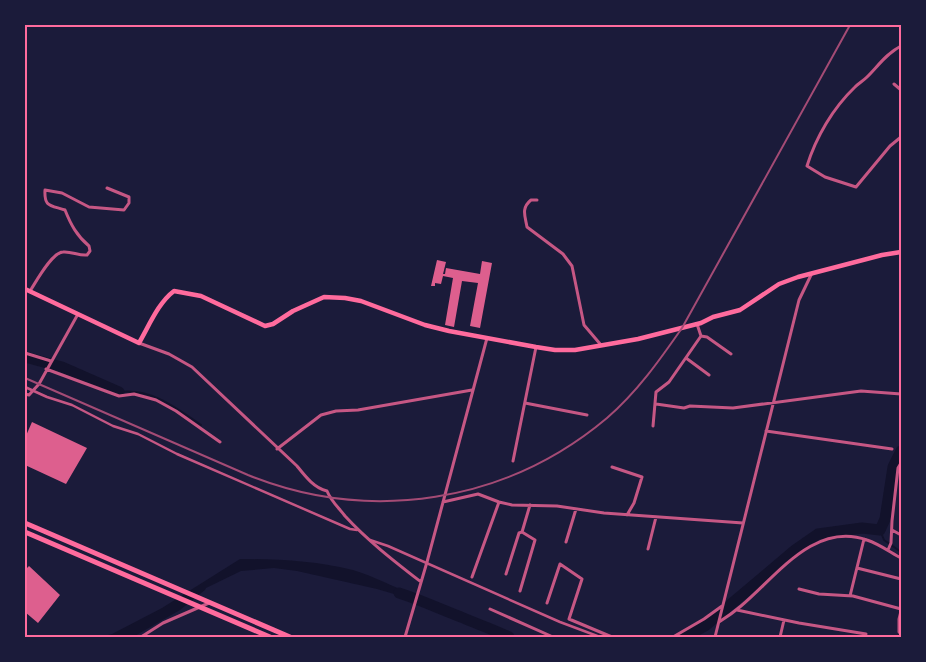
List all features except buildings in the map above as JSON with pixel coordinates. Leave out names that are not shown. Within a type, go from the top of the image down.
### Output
[{"type":"highway","points":[[25,524],[290,637]]},
{"type":"highway","points":[[25,532],[270,637]]},
{"type":"main road","points":[[27,290],[139,342],[168,295],[174,291],[201,296],[265,326],[273,324],[293,311],[324,297],[345,298],[361,301],[425,325],[536,347],[555,350],[575,350],[697,324],[740,310],[780,284],[812,273],[901,252]]},
{"type":"street","points":[[901,46],[893,50],[848,94],[820,135],[807,166],[825,178],[856,187],[890,146],[901,137]]},
{"type":"street","points":[[894,84],[901,90]]},
{"type":"street","points":[[27,290],[55,255],[62,252],[82,256],[87,255],[90,250],[90,246],[80,239],[74,230],[65,210],[47,204],[44,200],[45,190],[62,193],[89,207],[124,210],[129,203],[128,197],[107,188]]},
{"type":"street","points":[[537,200],[531,200],[526,204],[524,211],[527,227],[563,254],[572,266],[584,325],[601,345]]},
{"type":"street","points":[[715,637],[799,300],[812,273]]},
{"type":"street","points":[[25,394],[29,395],[33,391],[78,314]]},
{"type":"street","points":[[697,324],[701,336]]},
{"type":"street","points":[[701,336],[706,337],[731,354]]},
{"type":"street","points":[[653,426],[656,392],[669,382],[701,336]]},
{"type":"street","points":[[405,637],[487,338]]},
{"type":"street","points":[[139,342],[169,354],[192,367],[297,466],[310,481],[321,490],[327,490],[333,504],[379,550],[421,582]]},
{"type":"street","points":[[513,461],[536,347]]},
{"type":"street","points":[[25,353],[52,361]]},
{"type":"street","points":[[686,358],[709,375]]},
{"type":"street","points":[[46,369],[119,396],[134,394],[156,400],[176,411],[220,442]]},
{"type":"street","points":[[25,387],[86,411],[95,417],[138,434],[178,454],[350,529],[358,530]]},
{"type":"street","points":[[277,449],[321,415],[472,390]]},
{"type":"street","points":[[656,404],[684,408],[690,406],[725,408],[861,390],[901,394]]},
{"type":"street","points":[[525,403],[587,415]]},
{"type":"street","points":[[766,431],[892,449]]},
{"type":"street","points":[[888,549],[891,544],[898,468],[901,463]]},
{"type":"street","points":[[612,467],[642,477],[634,503],[627,515]]},
{"type":"street","points":[[443,502],[478,494],[512,505],[743,523]]},
{"type":"street","points":[[472,576],[499,502]]},
{"type":"street","points":[[506,574],[530,505]]},
{"type":"street","points":[[566,542],[576,509]]},
{"type":"street","points":[[648,549],[656,517]]},
{"type":"street","points":[[892,530],[901,535]]},
{"type":"street","points":[[520,591],[535,540],[522,532]]},
{"type":"street","points":[[719,621],[736,610],[792,559],[812,545],[828,538],[850,536],[864,539],[888,549],[901,558]]},
{"type":"street","points":[[369,539],[427,562],[560,622],[600,637]]},
{"type":"street","points":[[850,596],[864,539]]},
{"type":"street","points":[[547,603],[560,564],[582,579],[569,619],[612,637]]},
{"type":"street","points":[[857,568],[901,579]]},
{"type":"street","points":[[799,589],[819,594],[850,596],[901,610],[899,620],[899,632],[901,634]]},
{"type":"street","points":[[141,637],[196,605],[209,602]]},
{"type":"street","points":[[673,637],[722,606]]},
{"type":"street","points":[[490,609],[553,637]]},
{"type":"street","points":[[736,610],[866,634]]},
{"type":"street","points":[[780,637],[784,620]]},
{"type":"shaded area","points":[[240,559],[268,559],[325,564],[368,575],[414,595],[411,599],[377,589],[297,571],[274,568],[241,571],[206,588],[180,610],[133,637],[100,637],[112,634],[162,608]]},
{"type":"waterway","points":[[25,357],[62,367],[119,392]]},
{"type":"waterway","points":[[119,392],[142,393],[162,400],[201,425]]},
{"type":"waterway","points":[[685,637],[705,626],[795,550],[818,534],[862,528],[880,530],[885,519],[893,467],[901,451]]},
{"type":"waterway","points":[[880,530],[884,540],[901,552]]},
{"type":"waterway","points":[[399,593],[509,637]]},
{"type":"railway","points":[[25,378],[248,475],[294,490],[341,499],[389,501],[435,497],[481,486],[525,470],[568,447],[607,418],[638,387],[665,352],[682,328],[850,25]]}]
